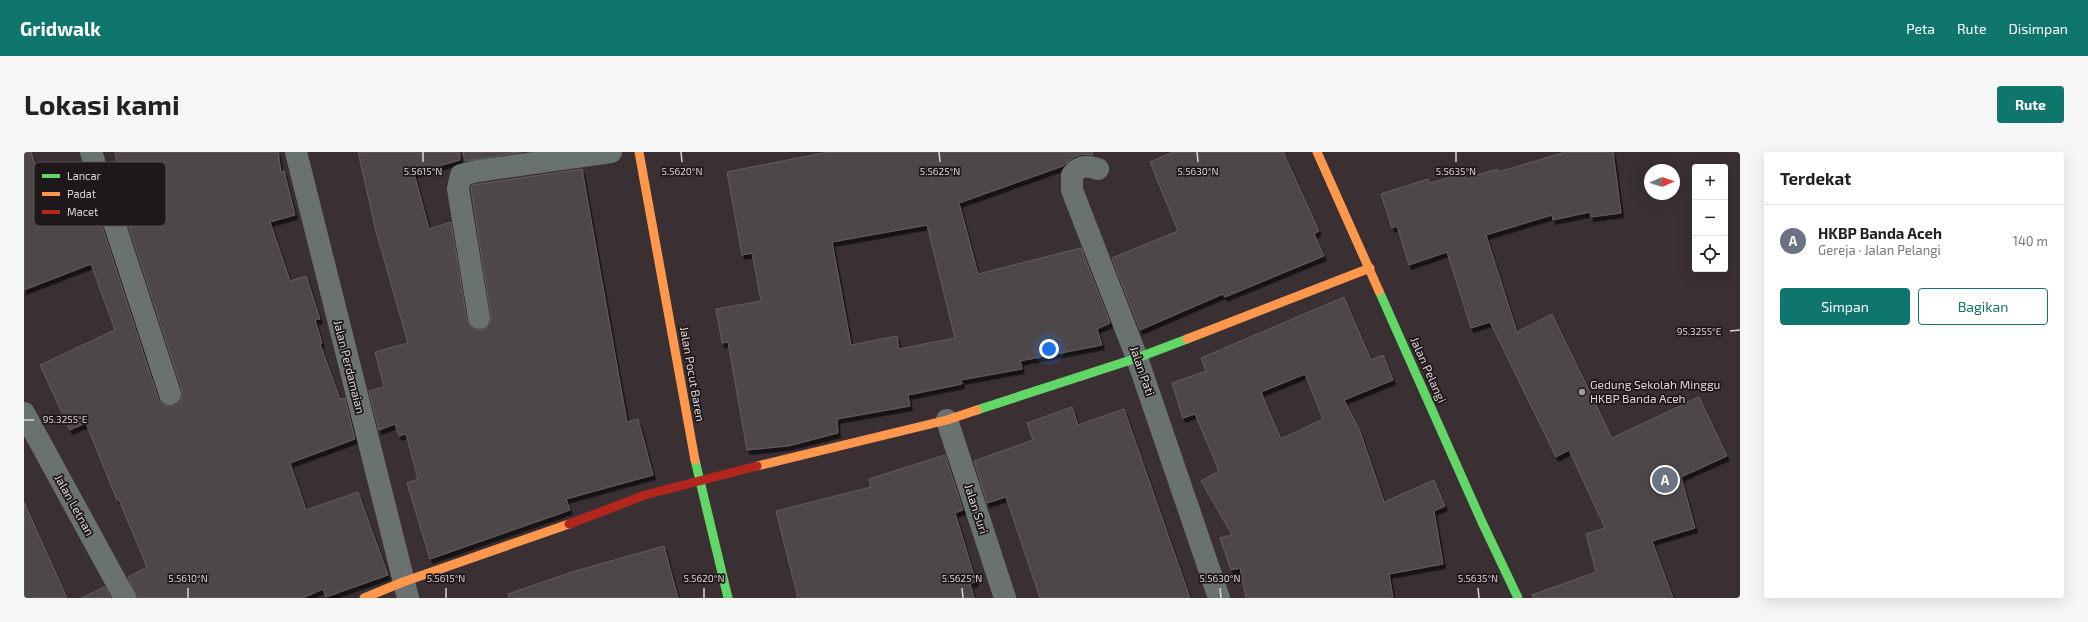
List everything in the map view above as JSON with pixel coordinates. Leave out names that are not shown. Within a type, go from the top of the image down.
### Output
[{"type":"street","points":[[92,152],[95,162]]},
{"type":"street","name":"Jalan Perdamaian","points":[[296,152],[405,590]]},
{"type":"street","points":[[479,318],[458,189],[461,174],[611,152]]},
{"type":"street","name":"Jalan Pocut Baren","points":[[639,152],[699,480],[728,598]]},
{"type":"street","name":"Jalan Pelangi","points":[[1316,152],[1370,268],[1481,520],[1518,598]]},
{"type":"street","name":"Jalan Pati","points":[[1098,169],[1089,166],[1082,166],[1076,170],[1072,175],[1072,190],[1138,358],[1219,598]]},
{"type":"street","points":[[116,226],[170,394]]},
{"type":"street","points":[[364,598],[405,590],[561,527],[645,496],[699,480],[947,420],[1138,358],[1370,268]]},
{"type":"street","name":"Jalan Letnan","points":[[24,412],[125,598]]},
{"type":"street","name":"Jalan Suri","points":[[947,420],[1006,598]]},
{"type":"building","points":[[24,152],[31,152],[34,162],[34,226],[102,226],[158,398],[162,404],[174,406],[180,402],[182,390],[129,226],[166,226],[166,162],[117,162],[115,152],[278,152],[281,172],[284,171],[295,215],[270,222],[290,281],[306,276],[320,319],[315,320],[322,343],[320,344],[340,399],[345,398],[355,439],[290,463],[306,510],[358,492],[388,575],[326,597],[323,589],[303,598],[137,598],[128,577],[147,567],[119,500],[117,500],[86,423],[70,430],[40,365],[115,330],[91,264],[24,290]]},
{"type":"building","points":[[358,152],[459,152],[460,160],[414,173],[429,229],[451,222],[467,320],[470,326],[475,330],[481,330],[487,327],[491,322],[491,316],[471,189],[472,185],[582,169],[627,422],[638,419],[653,475],[566,499],[570,510],[430,559],[407,483],[418,479],[406,434],[399,436],[395,424],[379,430],[369,391],[384,387],[375,352],[408,343],[376,231]]},
{"type":"building","points":[[463,152],[522,152],[465,161]]},
{"type":"building","points":[[828,152],[1092,152],[1093,155],[1083,154],[1074,157],[1063,166],[959,203],[978,274],[1081,248],[1110,323],[1097,329],[1102,345],[1020,361],[1022,369],[961,380],[962,384],[908,395],[910,406],[837,419],[838,433],[788,446],[747,450],[728,342],[722,343],[716,309],[761,301],[752,253],[742,255],[727,172]],"holes":[[[927,225],[955,338],[899,349],[897,336],[851,345],[832,242]]]},
{"type":"building","points":[[1173,152],[1283,152],[1319,231],[1314,234],[1324,256],[1225,297],[1223,294],[1140,330],[1112,258],[1178,231],[1150,162]]},
{"type":"building","points":[[1566,152],[1613,152],[1621,213],[1591,217],[1590,212],[1553,220],[1552,215],[1486,235],[1517,332],[1552,314],[1612,438],[1699,397],[1727,456],[1681,477],[1695,528],[1652,541],[1673,598],[1533,598],[1532,595],[1596,572],[1586,534],[1605,528],[1569,450],[1556,457],[1490,322],[1471,328],[1447,252],[1409,265],[1397,226],[1392,228],[1381,194],[1428,179],[1430,183],[1464,173],[1466,179],[1497,169],[1498,172]]},
{"type":"building","points":[[1344,297],[1371,360],[1383,355],[1393,380],[1344,400],[1360,431],[1384,502],[1434,480],[1445,506],[1434,511],[1443,564],[1389,574],[1393,598],[1246,598],[1240,568],[1231,570],[1220,538],[1232,535],[1201,481],[1219,471],[1195,414],[1183,418],[1172,383],[1206,371],[1201,358]],"holes":[[[1305,374],[1323,419],[1281,439],[1261,392]]]},
{"type":"building","points":[[1072,407],[1078,425],[1124,409],[1190,598],[1040,598],[1006,497],[987,503],[974,461],[1033,440],[1027,423]]},
{"type":"building","points":[[945,455],[963,510],[955,513],[976,582],[970,583],[974,598],[798,598],[776,511],[871,487],[869,479]]},
{"type":"building","points":[[24,502],[67,598],[24,598]]},
{"type":"building","points":[[664,546],[678,598],[509,598],[508,594],[572,572]]},
{"type":"building","points":[[105,587],[111,598],[81,598]]},
{"type":"traffic: fast","points":[[1379,291],[1481,520],[1518,598]]},
{"type":"traffic: fast","points":[[977,410],[1137,358],[1187,339]]},
{"type":"traffic: fast","points":[[695,460],[728,598]]},
{"type":"traffic: slow","points":[[639,152],[695,460]]},
{"type":"traffic: slow","points":[[1317,152],[1379,291]]},
{"type":"traffic: slow","points":[[1187,339],[1370,268]]},
{"type":"traffic: slow","points":[[757,466],[947,420],[977,410]]},
{"type":"traffic: slow","points":[[364,598],[403,582],[569,524]]},
{"type":"traffic: jam","points":[[569,524],[645,495],[757,466]]},
{"type":"place","name":"Gedung Sekolah Minggu HKBP Banda Aceh","points":[[1582,392]]},
{"type":"place","name":"HKBP Banda Aceh","points":[[1665,480]]}]
